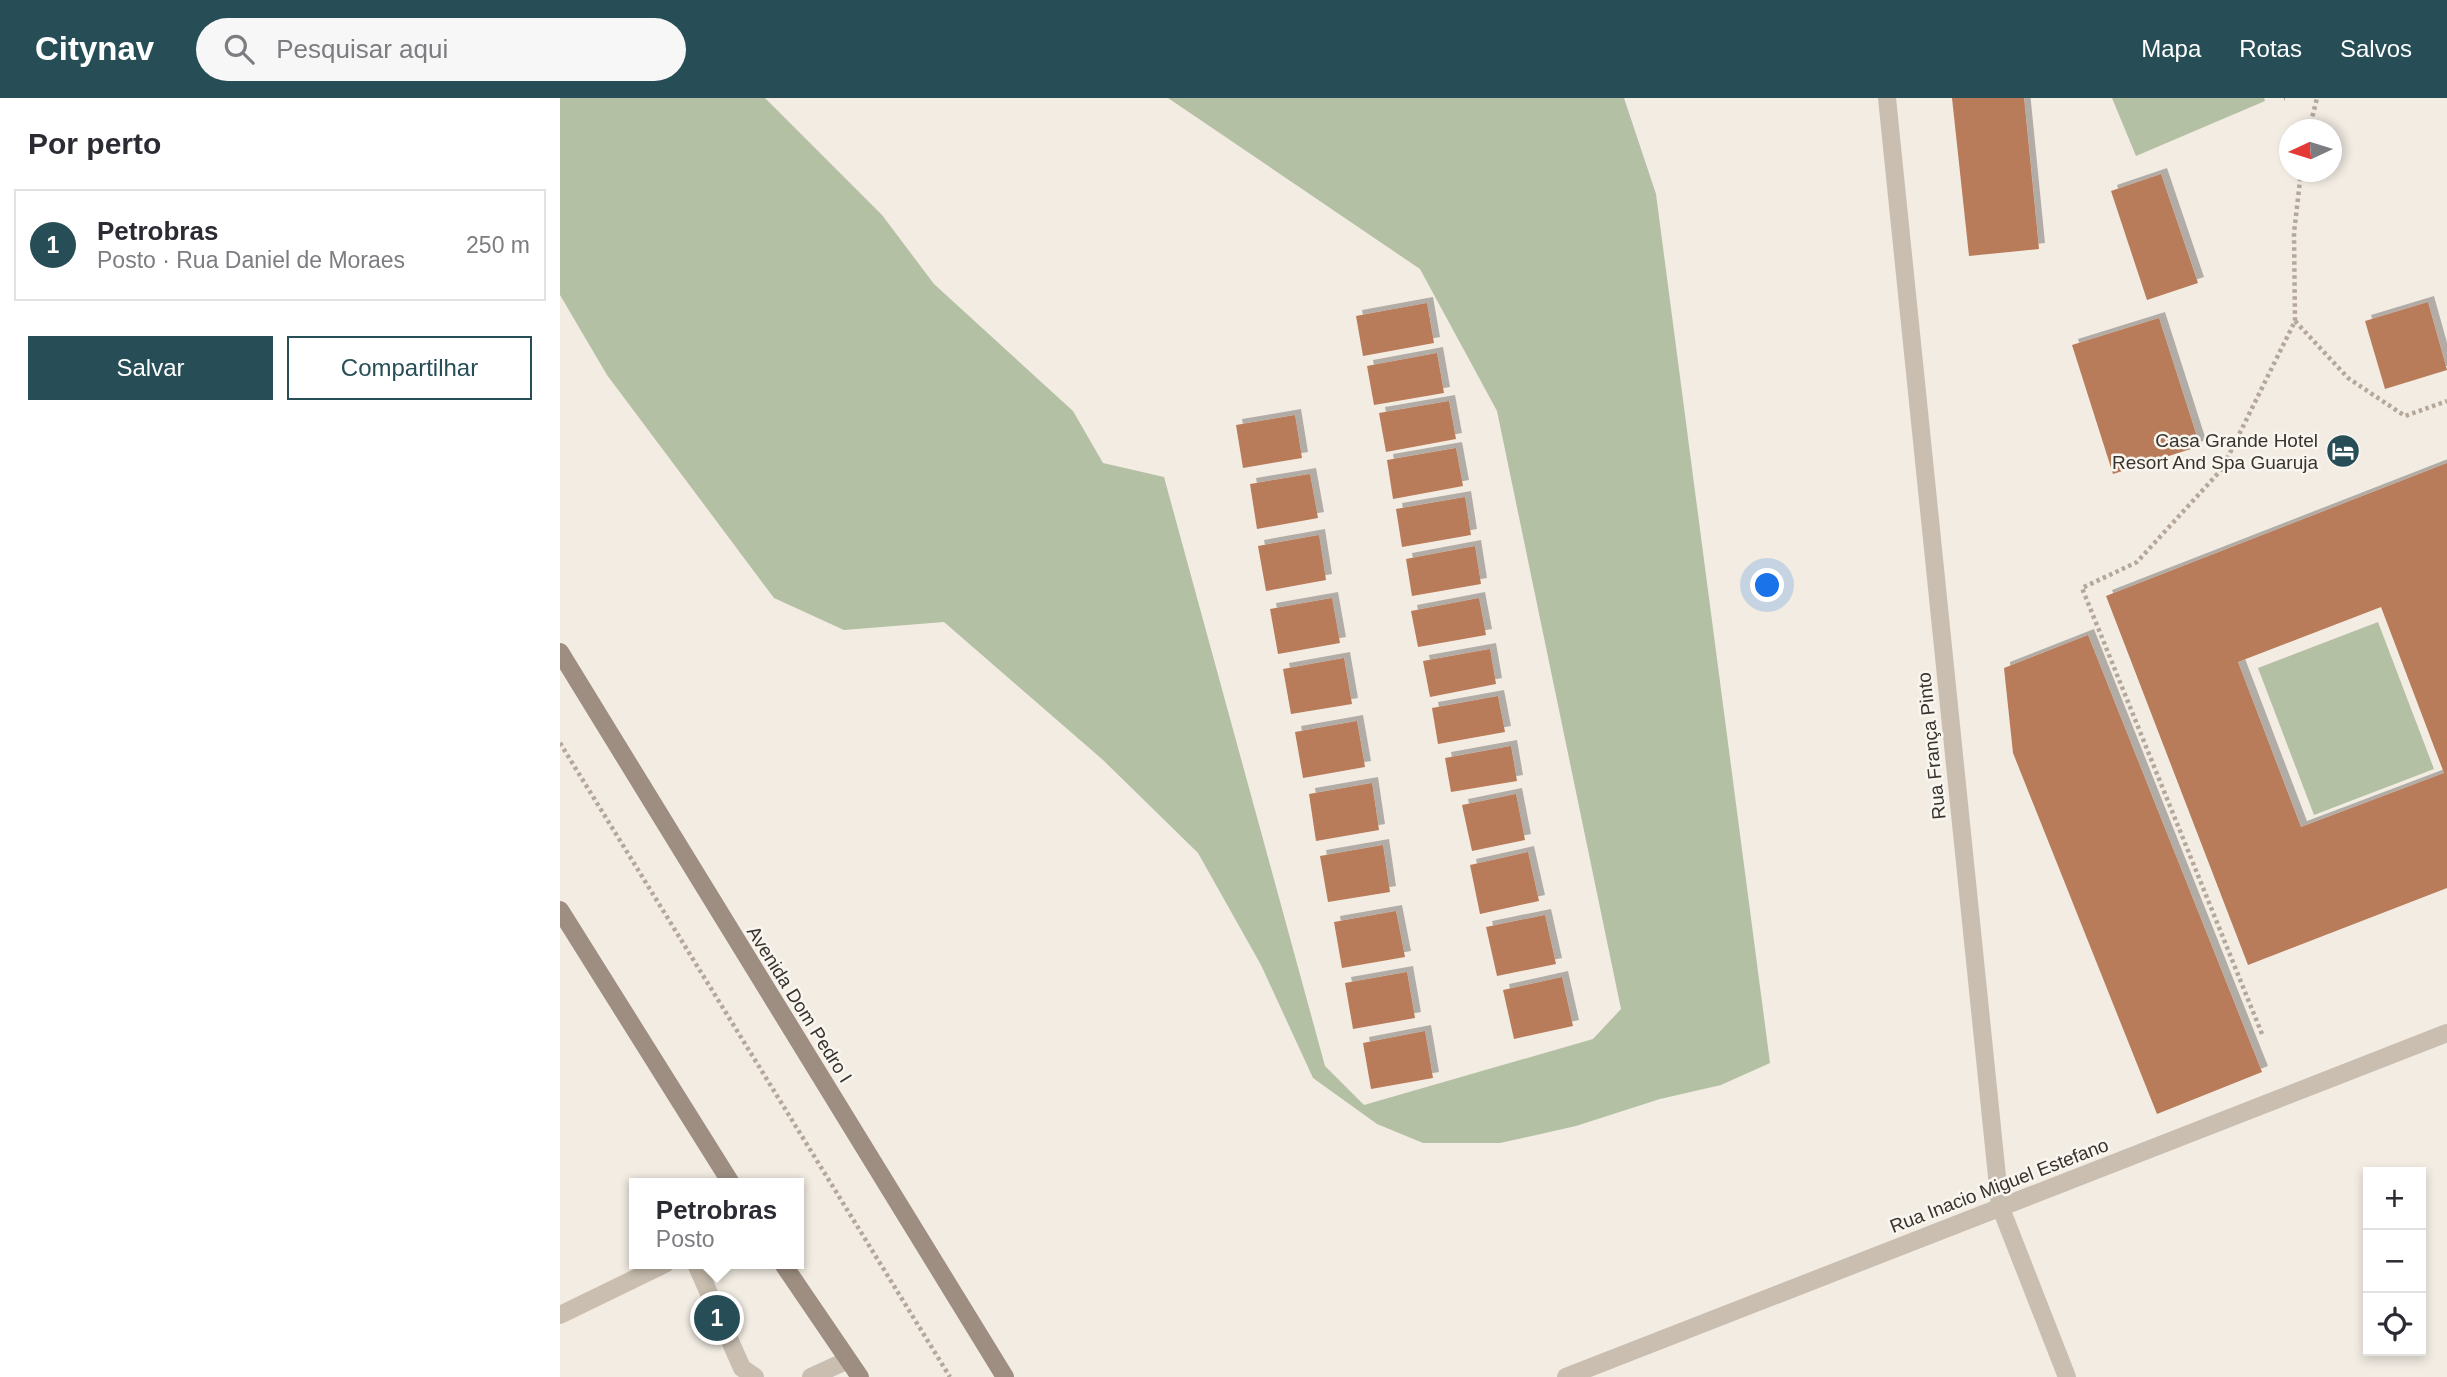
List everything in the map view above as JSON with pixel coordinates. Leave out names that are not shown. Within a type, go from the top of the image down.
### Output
[{"type":"main road","name":"Avenida Dom Pedro I","points":[[560,652],[1005,1377]]},
{"type":"main road","points":[[560,910],[728,1178]]},
{"type":"main road","points":[[786,1269],[860,1377]]},
{"type":"street","name":"Rua França Pinto","points":[[1887,98],[2000,1206],[2067,1377]]},
{"type":"street","name":"Rua Inacio Miguel Estefano","points":[[1566,1377],[2447,1033]]},
{"type":"street","points":[[560,1315],[655,1269]]},
{"type":"street","points":[[698,1269],[742,1368],[755,1377]]},
{"type":"street","points":[[811,1377],[848,1360]]},
{"type":"path","points":[[2311,119],[2316,98]]},
{"type":"path","points":[[2262,1034],[2082,588],[2137,562],[2222,469],[2295,321],[2294,233],[2300,182]]},
{"type":"path","points":[[2295,321],[2348,378],[2405,416],[2447,401]]},
{"type":"path","points":[[560,743],[950,1377]]},
{"type":"green space","points":[[560,98],[765,98],[882,215],[934,284],[1073,411],[1103,463],[1164,477],[1325,1066],[1364,1105],[1593,1039],[1621,1009],[1497,411],[1420,269],[1168,98],[1624,98],[1656,194],[1770,1063],[1721,1085],[1660,1099],[1576,1126],[1500,1143],[1423,1143],[1377,1124],[1313,1078],[1261,965],[1198,853],[1103,760],[944,622],[844,630],[774,598],[607,375],[560,295]]},
{"type":"green space","points":[[2112,98],[2264,98],[2265,101],[2136,156]]},
{"type":"green space","points":[[2378,622],[2434,769],[2314,815],[2258,668]]},
{"type":"building","points":[[1952,98],[2024,98],[2039,249],[1969,256]]},
{"type":"building","points":[[2161,174],[2198,283],[2147,300],[2111,191]]},
{"type":"building","points":[[2428,302],[2447,370],[2385,389],[2365,321]]},
{"type":"building","points":[[1427,303],[1434,343],[1363,356],[1356,316]]},
{"type":"building","points":[[2159,318],[2200,446],[2113,474],[2072,345]]},
{"type":"building","points":[[1437,353],[1444,393],[1374,405],[1367,366]]},
{"type":"building","points":[[1449,401],[1456,439],[1386,452],[1379,413]]},
{"type":"building","points":[[1295,415],[1302,458],[1243,468],[1236,425]]},
{"type":"building","points":[[1456,448],[1463,486],[1393,499],[1387,460]]},
{"type":"building","points":[[2447,463],[2447,888],[2248,965],[2106,596]],"holes":[[[2381,607],[2444,773],[2301,827],[2238,662]]]},
{"type":"building","points":[[1310,474],[1318,518],[1257,529],[1250,484]]},
{"type":"building","points":[[1465,497],[1471,535],[1402,547],[1396,509]]},
{"type":"building","points":[[1319,535],[1326,580],[1266,591],[1258,546]]},
{"type":"building","points":[[1475,546],[1481,584],[1412,596],[1406,559]]},
{"type":"building","points":[[1332,598],[1340,643],[1278,654],[1270,609]]},
{"type":"building","points":[[1479,598],[1486,635],[1418,647],[1411,611]]},
{"type":"building","points":[[2088,635],[2262,1072],[2157,1114],[2013,753],[2004,668]]},
{"type":"building","points":[[1490,649],[1496,684],[1430,697],[1423,661]]},
{"type":"building","points":[[1344,658],[1352,704],[1291,714],[1283,669]]},
{"type":"building","points":[[1498,696],[1505,732],[1438,744],[1432,708]]},
{"type":"building","points":[[1357,721],[1365,767],[1303,778],[1295,732]]},
{"type":"building","points":[[1511,746],[1517,781],[1451,792],[1445,758]]},
{"type":"building","points":[[1372,783],[1379,830],[1316,841],[1309,794]]},
{"type":"building","points":[[1516,794],[1525,840],[1472,851],[1462,805]]},
{"type":"building","points":[[1383,845],[1390,892],[1328,902],[1320,856]]},
{"type":"building","points":[[1528,852],[1539,901],[1480,914],[1470,865]]},
{"type":"building","points":[[1396,911],[1405,957],[1342,968],[1334,922]]},
{"type":"building","points":[[1545,915],[1556,964],[1497,976],[1486,927]]},
{"type":"building","points":[[1407,972],[1415,1018],[1353,1029],[1345,983]]},
{"type":"building","points":[[1562,977],[1573,1026],[1514,1039],[1503,990]]},
{"type":"building","points":[[1425,1031],[1433,1078],[1371,1089],[1363,1043]]},
{"type":"place","name":"Casa Grande Hotel Resort And Spa Guaruja","points":[[2343,451]]},
{"type":"place","name":"Petrobras","points":[[717,1318]]}]
